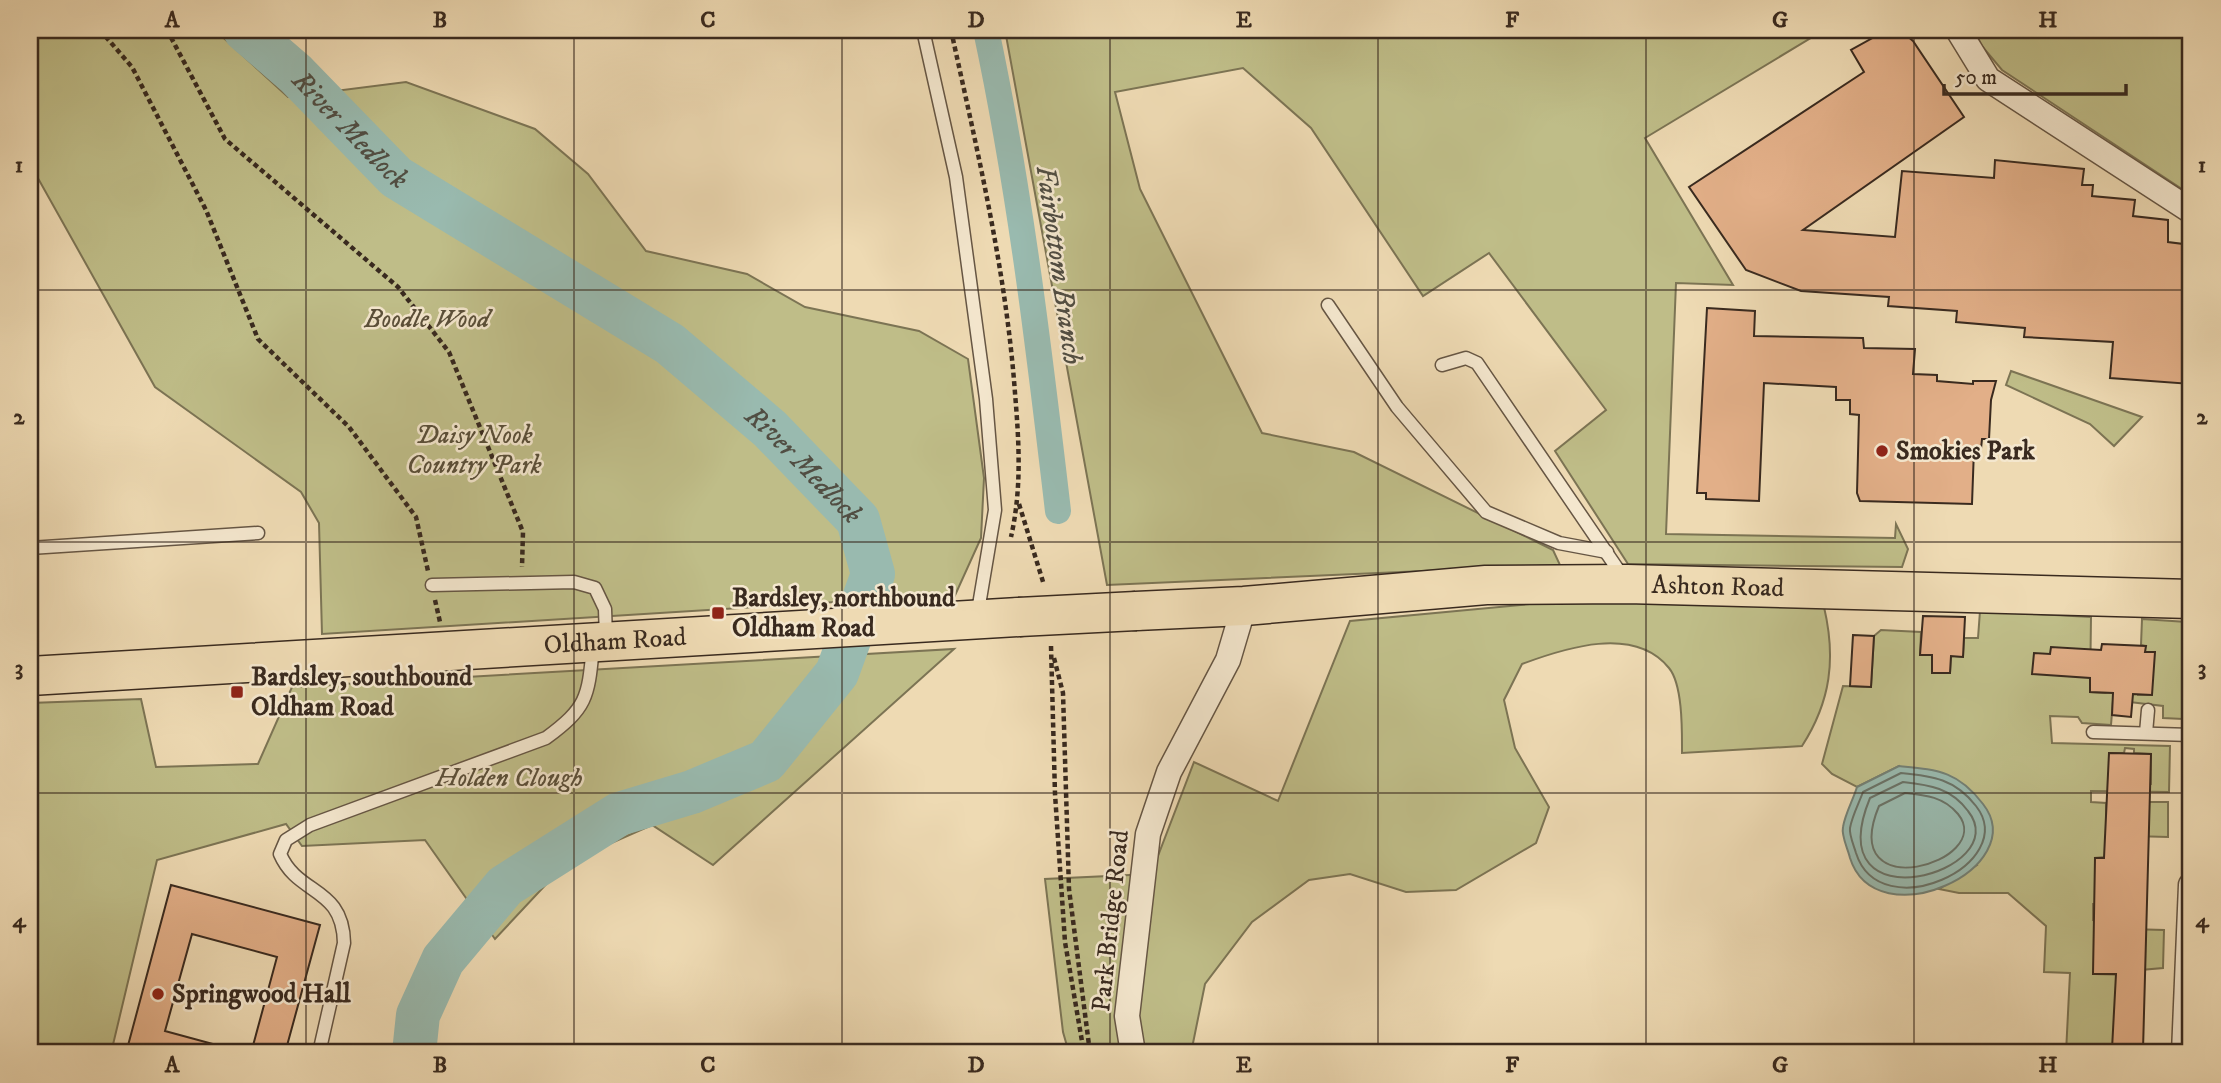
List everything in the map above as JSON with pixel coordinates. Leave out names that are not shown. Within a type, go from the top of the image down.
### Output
[{"type":"highway","name":"Ashton Road","points":[[1244,606],[1486,585],[1617,568],[2191,599]]},
{"type":"highway","name":"Oldham Road","points":[[30,676],[960,622],[1038,615],[1244,606]]},
{"type":"street","points":[[1958,30],[1988,79],[2191,211]]},
{"type":"street","name":"Park Bridge Road","points":[[1133,1053],[1127,1016],[1148,834],[1169,772],[1228,660],[1244,606]]},
{"type":"street","points":[[2184,1053],[2191,885]]},
{"type":"lane","points":[[923,30],[956,177],[986,399],[995,510],[960,622]]},
{"type":"lane","points":[[1328,305],[1397,407],[1486,512],[1617,568]]},
{"type":"lane","points":[[1442,365],[1466,358],[1477,363],[1617,568]]},
{"type":"lane","points":[[30,548],[258,533]]},
{"type":"lane","points":[[318,1053],[344,943],[344,925],[339,912],[329,901],[286,867],[280,854],[286,840],[310,825],[546,738],[574,717],[588,692],[605,609],[595,587],[574,582],[432,585]]},
{"type":"lane","points":[[2146,733],[2148,710]]},
{"type":"lane","points":[[2094,732],[2191,735]]},
{"type":"path","points":[[100,30],[132,67],[206,210],[258,339],[349,427],[416,517],[446,651]]},
{"type":"path","points":[[167,30],[225,139],[398,287],[449,352],[523,532],[522,583]]},
{"type":"path","points":[[951,30],[984,180],[1010,318],[1019,452],[1018,503],[1044,579],[1038,615],[1051,648],[1063,693],[1069,889],[1090,1053]]},
{"type":"path","points":[[1051,648],[1055,794],[1065,942],[1084,1053]]},
{"type":"green space","name":"Daisy Nook Country Park","points":[[30,30],[215,30],[288,97],[406,82],[535,129],[588,174],[646,251],[747,274],[805,307],[919,331],[968,359],[984,478],[981,538],[952,602],[836,602],[322,634],[319,523],[301,492],[155,387],[30,164]]},
{"type":"green space","points":[[1005,30],[1824,30],[1645,138],[1733,285],[1676,283],[1666,534],[1895,538],[1896,524],[1908,549],[1902,567],[1628,564],[1555,451],[1606,410],[1489,253],[1423,296],[1311,128],[1243,68],[1115,92],[1140,189],[1262,433],[1354,452],[1553,550],[1560,565],[1107,585]]},
{"type":"green space","points":[[1975,30],[2191,30],[2191,195],[2002,70],[1981,45]]},
{"type":"green space","points":[[2011,371],[2142,417],[2114,446],[2090,424],[2006,385]]},
{"type":"green space","points":[[1573,600],[1824,607],[1830,662],[1825,696],[1812,729],[1802,746],[1682,753],[1681,709],[1677,686],[1669,668],[1654,655],[1637,647],[1598,644],[1558,652],[1522,664],[1504,700],[1515,748],[1549,807],[1536,843],[1456,890],[1406,892],[1350,874],[1309,880],[1252,922],[1205,984],[1191,1053],[1069,1053],[1063,1032],[1045,879],[1151,874],[1194,762],[1278,801],[1350,621]]},
{"type":"green space","points":[[1980,611],[2091,617],[2090,692],[2105,693],[2138,686],[2138,695],[2151,695],[2154,652],[2145,652],[2145,646],[2141,645],[2142,619],[2187,622],[2183,719],[2163,718],[2163,706],[2113,700],[2111,725],[2082,723],[2078,717],[2050,716],[2052,743],[2170,746],[2169,792],[2091,791],[2091,802],[2106,803],[2106,830],[2149,802],[2168,802],[2168,837],[2132,836],[2104,857],[2095,858],[2103,904],[2093,904],[2093,920],[2117,922],[2128,929],[2164,930],[2163,968],[2094,974],[2129,975],[2113,1049],[2134,1050],[2134,1053],[2066,1053],[2070,973],[2044,972],[2046,926],[2008,893],[1959,893],[1939,889],[1977,865],[1899,766],[1857,787],[1832,774],[1822,764],[1843,686],[1871,687],[1874,636],[1881,630],[1921,632],[1920,655],[1932,655],[1932,672],[1950,673],[1951,656],[1963,657],[1964,638],[1978,638]],"holes":[[[2125,748],[2134,749],[2134,753],[2151,754],[2151,784],[2109,783],[2109,753],[2124,753]]]},
{"type":"green space","name":"Holden Clough","points":[[954,649],[713,865],[652,825],[566,863],[495,939],[425,840],[302,846],[286,824],[157,860],[111,1053],[30,1053],[30,703],[141,699],[156,767],[258,764],[292,687]]},
{"type":"water","points":[[1899,766],[1936,771],[1956,779],[1983,804],[1993,828],[1987,851],[1970,871],[1945,886],[1917,894],[1889,893],[1865,882],[1850,858],[1843,834],[1845,817],[1857,787]]},
{"type":"building","points":[[1887,30],[1906,35],[1913,41],[1964,117],[1803,230],[1895,237],[1902,171],[1994,178],[1995,160],[2084,169],[2082,185],[2093,185],[2092,196],[2135,200],[2133,216],[2168,220],[2168,242],[2191,245],[2191,384],[2110,378],[2113,342],[2024,337],[2025,328],[1956,322],[1957,311],[1888,306],[1889,297],[1801,291],[1746,270],[1689,187],[1864,72],[1851,50]]},
{"type":"building","points":[[1707,308],[1755,311],[1754,336],[1863,338],[1864,348],[1915,349],[1913,374],[1937,375],[1937,381],[1973,384],[1973,381],[1996,381],[1991,400],[1989,439],[1982,439],[1981,449],[1974,449],[1972,504],[1860,501],[1857,493],[1859,415],[1850,414],[1850,400],[1836,400],[1836,387],[1764,383],[1759,501],[1706,499],[1706,493],[1697,493]]},
{"type":"building","points":[[1923,616],[1965,617],[1963,657],[1951,656],[1950,673],[1932,673],[1932,655],[1920,655]]},
{"type":"building","points":[[1853,635],[1874,636],[1871,687],[1850,686]]},
{"type":"building","points":[[2102,644],[2146,646],[2145,652],[2155,652],[2152,695],[2133,694],[2131,717],[2112,715],[2113,693],[2090,692],[2090,678],[2032,674],[2034,653],[2050,654],[2051,647],[2101,650]]},
{"type":"building","points":[[2109,753],[2151,754],[2143,1050],[2112,1049],[2116,974],[2093,974],[2095,858],[2104,858]]},
{"type":"building","name":"Springwood Hall","points":[[171,885],[320,925],[285,1053],[251,1053],[277,957],[192,934],[165,1031],[224,1047],[224,1053],[126,1053]]},
{"type":"waterway","name":"River Medlock","points":[[245,30],[296,74],[396,177],[670,344],[770,429],[858,520],[873,574],[837,673],[766,761],[692,792],[619,814],[505,886],[443,960],[418,1015],[414,1053]]},
{"type":"waterway","name":"Fairbottom Branch","points":[[986,30],[1019,209],[1058,511]]},
{"type":"place","name":"Smokies Park","points":[[1882,451]]},
{"type":"place","name":"Bardsley, northbound Oldham Road","points":[[718,613]]},
{"type":"place","name":"Bardsley, southbound Oldham Road","points":[[237,692]]},
{"type":"place","name":"Springwood Hall","points":[[158,994]]},
{"type":"park label","name":"Boodle Wood","points":[[427,319]]}]
